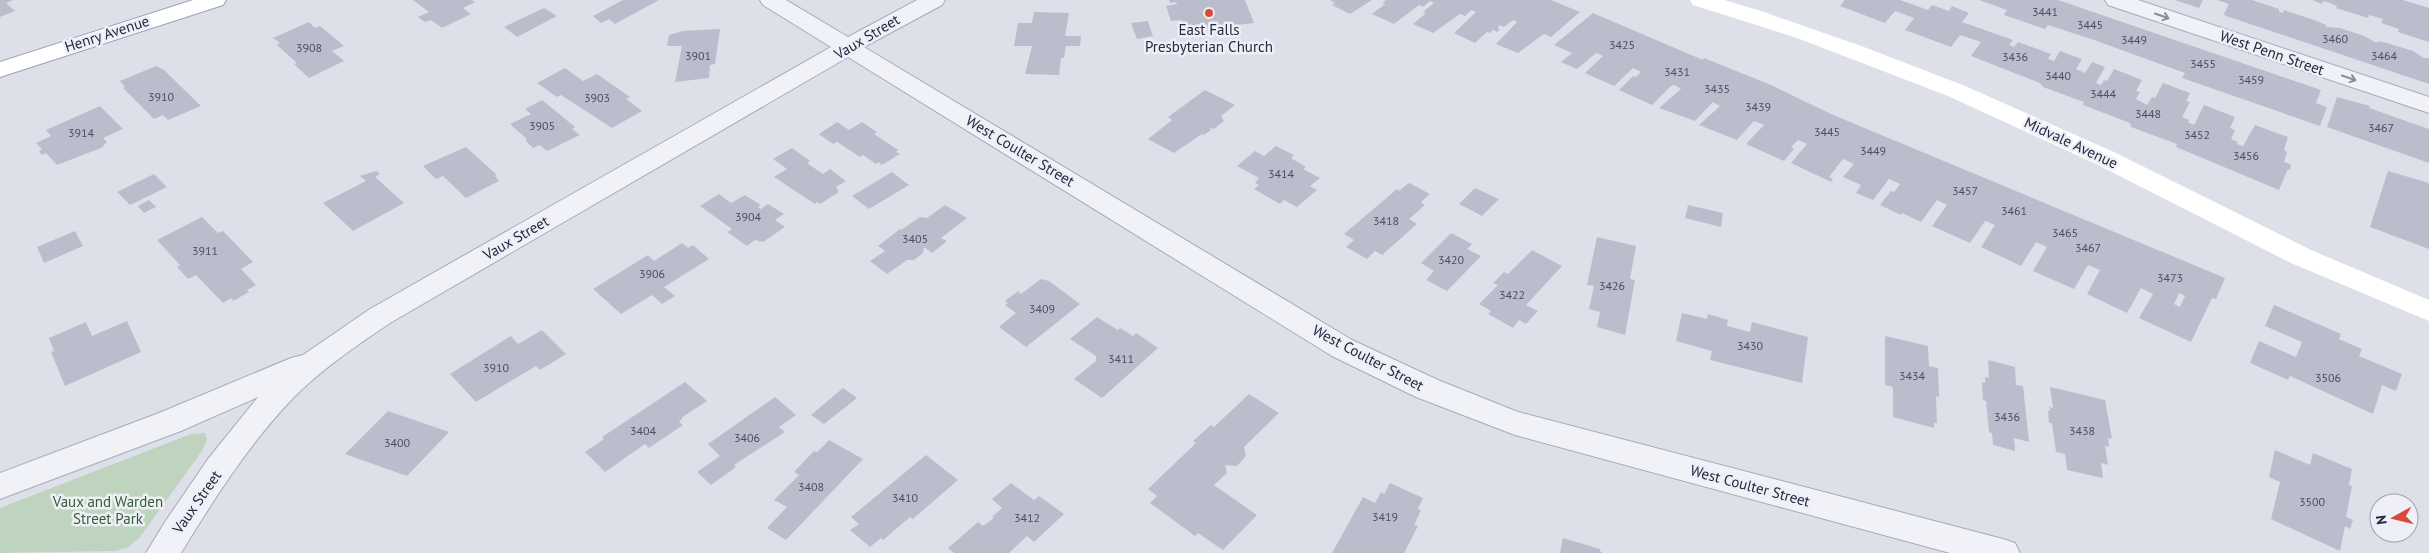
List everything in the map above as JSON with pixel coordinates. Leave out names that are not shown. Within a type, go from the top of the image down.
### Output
[{"type":"street","name":"Henry Avenue","points":[[0,70],[215,0]]},
{"type":"street","name":"West Coulter Street","points":[[771,0],[1342,348],[1421,387],[1515,423],[2003,553]]},
{"type":"street","name":"Vaux Street","points":[[163,553],[206,488],[252,426],[284,390],[321,358],[380,316],[905,14],[934,0]]},
{"type":"street","name":"Midvale Avenue","points":[[1702,0],[1835,43],[1982,102],[2106,158],[2283,248],[2429,311]]},
{"type":"street","name":"West Penn Street","points":[[2116,0],[2429,105]]},
{"type":"street","points":[[0,486],[170,422],[321,358]]},
{"type":"green space","name":"Vaux and Warden Street Park","points":[[205,433],[207,440],[202,451],[140,537],[129,547],[115,551],[0,553],[0,508],[191,434]]},
{"type":"building","points":[[0,0],[13,0],[6,3],[15,11],[0,17]]},
{"type":"building","points":[[413,0],[472,0],[475,2],[463,8],[471,14],[442,28],[431,20],[425,22],[418,17],[429,12]]},
{"type":"building","points":[[623,0],[659,0],[615,24],[609,19],[601,23],[593,16]]},
{"type":"building","name":"East Falls Presbyterian Church","points":[[1169,0],[1245,0],[1254,23],[1185,31],[1181,20],[1171,21],[1166,6],[1177,4],[1176,2],[1170,3]]},
{"type":"building","points":[[1330,0],[1372,0],[1350,14],[1332,5],[1335,3]]},
{"type":"building","points":[[1386,0],[1551,0],[1580,12],[1551,37],[1544,34],[1518,53],[1496,44],[1517,22],[1513,20],[1504,27],[1500,25],[1497,28],[1500,29],[1497,32],[1493,30],[1490,33],[1487,32],[1475,43],[1454,33],[1476,12],[1471,10],[1465,16],[1460,14],[1433,33],[1413,24],[1434,3],[1430,1],[1423,7],[1419,5],[1394,24],[1372,14],[1385,4],[1382,3]]},
{"type":"building","points":[[1845,0],[1900,0],[1928,10],[1932,5],[1949,11],[1952,6],[1969,13],[1962,22],[2013,40],[2009,45],[2014,47],[2018,42],[2051,54],[2048,59],[2054,61],[2060,51],[2082,59],[2076,69],[2085,73],[2092,62],[2105,67],[2096,83],[2101,85],[2104,80],[2107,81],[2114,69],[2142,80],[2136,91],[2140,92],[2136,99],[2147,105],[2152,97],[2155,98],[2163,83],[2190,93],[2186,101],[2190,102],[2182,117],[2189,120],[2188,122],[2194,125],[2204,105],[2235,117],[2230,128],[2235,130],[2231,139],[2238,142],[2237,144],[2243,146],[2255,125],[2288,137],[2284,150],[2287,152],[2284,162],[2290,164],[2291,168],[2287,171],[2279,190],[2176,147],[2177,144],[2131,127],[2130,123],[2083,105],[2084,102],[2043,87],[2040,83],[1971,56],[1981,42],[1960,35],[1951,47],[1905,30],[1914,18],[1895,11],[1885,23],[1840,6]]},
{"type":"building","points":[[1979,0],[2058,0],[2321,90],[2316,103],[2327,107],[2320,126],[2182,78],[2185,73],[2094,40],[2048,25],[2045,29],[2004,15],[2007,10]]},
{"type":"building","points":[[2175,0],[2203,0],[2199,8]]},
{"type":"building","points":[[2217,0],[2252,0],[2279,9],[2279,12],[2283,13],[2284,10],[2317,21],[2326,25],[2326,27],[2340,28],[2364,36],[2377,43],[2378,41],[2387,43],[2413,51],[2424,58],[2429,58],[2429,84],[2226,16],[2224,14],[2229,4]]},
{"type":"building","points":[[2312,0],[2403,0],[2429,8],[2429,42],[2398,32],[2399,29],[2381,23],[2383,19],[2369,15],[2368,18],[2336,8],[2337,6],[2330,3],[2323,1],[2322,4]]},
{"type":"building","points":[[544,8],[557,16],[517,37],[504,27]]},
{"type":"building","points":[[1034,12],[1069,13],[1065,36],[1081,36],[1080,46],[1066,46],[1064,58],[1061,58],[1059,75],[1025,74],[1032,46],[1014,46],[1018,23],[1032,23]]},
{"type":"building","points":[[1593,13],[1703,60],[1704,58],[1771,85],[1831,114],[2225,278],[2216,299],[2212,298],[2191,342],[2139,318],[2153,294],[2141,288],[2127,313],[2087,294],[2100,270],[2088,265],[2074,289],[2033,271],[2047,247],[2036,242],[2021,266],[1981,247],[1995,225],[1985,221],[1970,243],[1932,226],[1947,205],[1937,200],[1921,222],[1902,213],[1901,215],[1880,205],[1891,191],[1894,192],[1900,184],[1889,179],[1873,200],[1856,193],[1861,185],[1843,177],[1854,164],[1843,159],[1829,177],[1833,179],[1831,182],[1791,163],[1807,144],[1798,140],[1791,147],[1794,149],[1784,161],[1746,144],[1764,125],[1754,121],[1737,140],[1699,125],[1720,106],[1713,102],[1695,121],[1659,108],[1681,89],[1677,86],[1672,85],[1652,105],[1619,90],[1633,76],[1636,77],[1641,72],[1633,68],[1614,86],[1585,73],[1603,56],[1596,53],[1577,69],[1561,62],[1572,53],[1554,45]],"holes":[[[2179,293],[2185,296],[2180,307],[2174,304]]]},
{"type":"building","points":[[1148,21],[1153,36],[1137,39],[1131,23]]},
{"type":"building","points":[[309,22],[315,28],[320,26],[344,46],[332,51],[344,61],[309,78],[294,64],[297,63],[277,45],[280,43],[273,38]]},
{"type":"building","points":[[720,29],[715,64],[710,65],[709,78],[675,82],[682,46],[667,46],[669,35],[683,31]]},
{"type":"building","points":[[156,66],[164,70],[201,106],[168,120],[163,115],[154,119],[123,88],[125,87],[120,81]]},
{"type":"building","points":[[565,68],[583,81],[597,74],[630,97],[626,99],[642,111],[612,128],[561,95],[557,97],[537,83]]},
{"type":"building","points":[[1205,90],[1235,105],[1221,116],[1224,121],[1214,129],[1209,128],[1211,130],[1174,153],[1148,139],[1172,120],[1168,117]]},
{"type":"building","points":[[2337,97],[2370,106],[2369,108],[2429,129],[2429,163],[2327,127]]},
{"type":"building","points":[[542,100],[575,127],[572,129],[580,135],[547,151],[540,145],[533,148],[525,140],[527,139],[510,124],[531,114],[525,109]]},
{"type":"building","points":[[100,106],[123,129],[103,138],[107,142],[101,148],[57,165],[46,153],[42,155],[39,151],[42,149],[36,143],[51,136],[46,130]]},
{"type":"building","points":[[837,122],[849,130],[862,122],[877,132],[874,134],[898,150],[896,152],[900,154],[882,165],[878,162],[876,164],[863,155],[860,157],[837,142],[833,144],[819,134]]},
{"type":"building","points":[[1276,146],[1294,155],[1291,158],[1306,167],[1303,169],[1320,178],[1310,186],[1317,190],[1297,207],[1284,200],[1280,204],[1254,189],[1259,185],[1255,183],[1259,178],[1237,166],[1255,151],[1264,156]]},
{"type":"building","points":[[466,147],[497,175],[495,176],[499,181],[466,198],[443,176],[436,179],[423,166]]},
{"type":"building","points":[[792,148],[810,161],[807,163],[823,174],[830,169],[846,181],[836,187],[839,192],[820,204],[817,202],[815,204],[774,177],[787,169],[773,159]]},
{"type":"building","points":[[376,171],[380,174],[375,177],[404,203],[353,231],[323,203],[366,181],[360,176]]},
{"type":"building","points":[[2388,171],[2429,183],[2429,249],[2370,227]]},
{"type":"building","points":[[892,172],[909,185],[869,209],[852,196]]},
{"type":"building","points":[[154,174],[167,187],[130,205],[117,192]]},
{"type":"building","points":[[1409,183],[1430,194],[1421,202],[1425,205],[1409,219],[1417,224],[1382,255],[1375,251],[1367,259],[1346,247],[1354,240],[1344,234],[1397,189],[1399,191]]},
{"type":"building","points":[[1475,188],[1499,199],[1482,216],[1459,204]]},
{"type":"building","points":[[719,194],[731,203],[745,195],[761,205],[758,207],[761,209],[768,204],[784,214],[775,220],[785,227],[763,242],[755,240],[747,246],[727,232],[732,229],[700,206]]},
{"type":"building","points":[[149,200],[156,207],[144,213],[138,206]]},
{"type":"building","points":[[945,205],[967,218],[941,238],[947,241],[932,253],[924,247],[923,253],[914,260],[907,260],[887,274],[870,261],[885,251],[878,246],[900,229],[920,217],[927,218]]},
{"type":"building","points":[[1688,205],[1723,213],[1721,227],[1685,218]]},
{"type":"building","points":[[202,217],[218,233],[223,231],[253,262],[241,269],[256,285],[247,290],[249,292],[233,301],[231,298],[223,303],[196,275],[188,279],[177,267],[180,265],[157,240]]},
{"type":"building","points":[[75,231],[83,246],[44,263],[37,247]]},
{"type":"building","points":[[1451,233],[1472,244],[1467,249],[1481,256],[1447,291],[1426,280],[1434,271],[1421,263]]},
{"type":"building","points":[[1597,237],[1636,246],[1630,279],[1635,280],[1625,335],[1597,327],[1600,312],[1589,309],[1594,286],[1587,285]]},
{"type":"building","points":[[682,243],[688,248],[693,245],[709,259],[664,287],[675,296],[662,304],[652,295],[621,314],[593,289],[648,255],[654,261]]},
{"type":"building","points":[[1532,250],[1562,266],[1526,305],[1538,311],[1526,324],[1519,320],[1513,328],[1488,314],[1491,311],[1479,304],[1498,285],[1493,283],[1504,272],[1508,274]]},
{"type":"building","points":[[1041,279],[1049,281],[1080,304],[1026,347],[999,327],[1016,313],[1005,305],[1008,303],[1005,301],[1018,291],[1021,294]]},
{"type":"building","points":[[2274,305],[2341,334],[2339,339],[2362,349],[2359,356],[2402,374],[2396,391],[2382,385],[2373,414],[2290,376],[2288,380],[2250,363],[2259,341],[2296,357],[2302,342],[2265,326]]},
{"type":"building","points":[[1682,313],[1707,319],[1708,314],[1728,320],[1727,326],[1750,332],[1752,322],[1808,337],[1802,383],[1710,360],[1712,351],[1676,341]]},
{"type":"building","points":[[1097,317],[1118,330],[1120,328],[1133,336],[1136,333],[1158,348],[1102,398],[1074,379],[1096,361],[1096,356],[1070,339]]},
{"type":"building","points":[[127,321],[141,352],[65,386],[51,352],[54,351],[49,338],[86,322],[92,336]]},
{"type":"building","points":[[542,330],[566,354],[540,370],[536,366],[476,402],[450,374],[511,336],[518,344]]},
{"type":"building","points":[[1885,336],[1928,346],[1929,366],[1938,368],[1939,397],[1936,396],[1937,423],[1934,423],[1934,428],[1893,417],[1893,387],[1885,385]]},
{"type":"building","points":[[1988,360],[2015,367],[2016,385],[2023,386],[2029,442],[2014,438],[2015,451],[1993,445],[1992,433],[1989,432],[1986,401],[1983,400],[1982,382],[1985,383],[1985,377],[1989,378]]},
{"type":"building","points":[[685,382],[707,401],[684,416],[679,422],[683,425],[649,448],[645,444],[605,472],[585,452],[604,439],[602,437]]},
{"type":"building","points":[[2050,387],[2105,400],[2112,439],[2108,438],[2109,447],[2105,446],[2108,465],[2101,463],[2103,478],[2067,470],[2065,454],[2056,452],[2052,423],[2049,423],[2049,407],[2053,408]]},
{"type":"building","points":[[843,388],[857,398],[824,424],[811,415]]},
{"type":"building","points":[[1249,394],[1279,413],[1244,447],[1246,456],[1237,466],[1225,465],[1227,473],[1214,485],[1257,515],[1223,550],[1198,533],[1195,536],[1150,503],[1157,496],[1148,489],[1196,443],[1193,441],[1211,425],[1214,427]]},
{"type":"building","points":[[775,397],[796,415],[779,427],[785,432],[734,465],[736,467],[711,485],[697,472],[720,456],[708,444]]},
{"type":"building","points":[[388,411],[449,432],[407,476],[345,454]]},
{"type":"building","points":[[829,440],[863,459],[786,540],[767,528],[787,507],[774,500],[799,475],[794,472],[814,451],[817,452]]},
{"type":"building","points":[[2275,450],[2310,465],[2313,453],[2352,469],[2349,485],[2352,486],[2346,517],[2353,520],[2350,529],[2345,526],[2340,551],[2271,519],[2280,482],[2269,477]]},
{"type":"building","points":[[926,455],[958,480],[913,519],[910,517],[883,540],[881,538],[870,547],[850,530],[859,524],[851,517]]},
{"type":"building","points":[[1011,483],[1034,500],[1039,496],[1064,514],[1034,542],[1027,536],[1009,553],[954,553],[948,548],[978,522],[983,526],[994,518],[992,517],[1002,508],[992,499]]},
{"type":"building","points":[[1390,483],[1423,498],[1418,509],[1421,510],[1414,525],[1418,526],[1404,553],[1332,553],[1363,497],[1375,503],[1381,492],[1384,494]]},
{"type":"building","points":[[1563,538],[1600,549],[1603,553],[1560,553]]},
{"type":"place","name":"East Falls Presbyterian Church","points":[[1209,13]]}]
